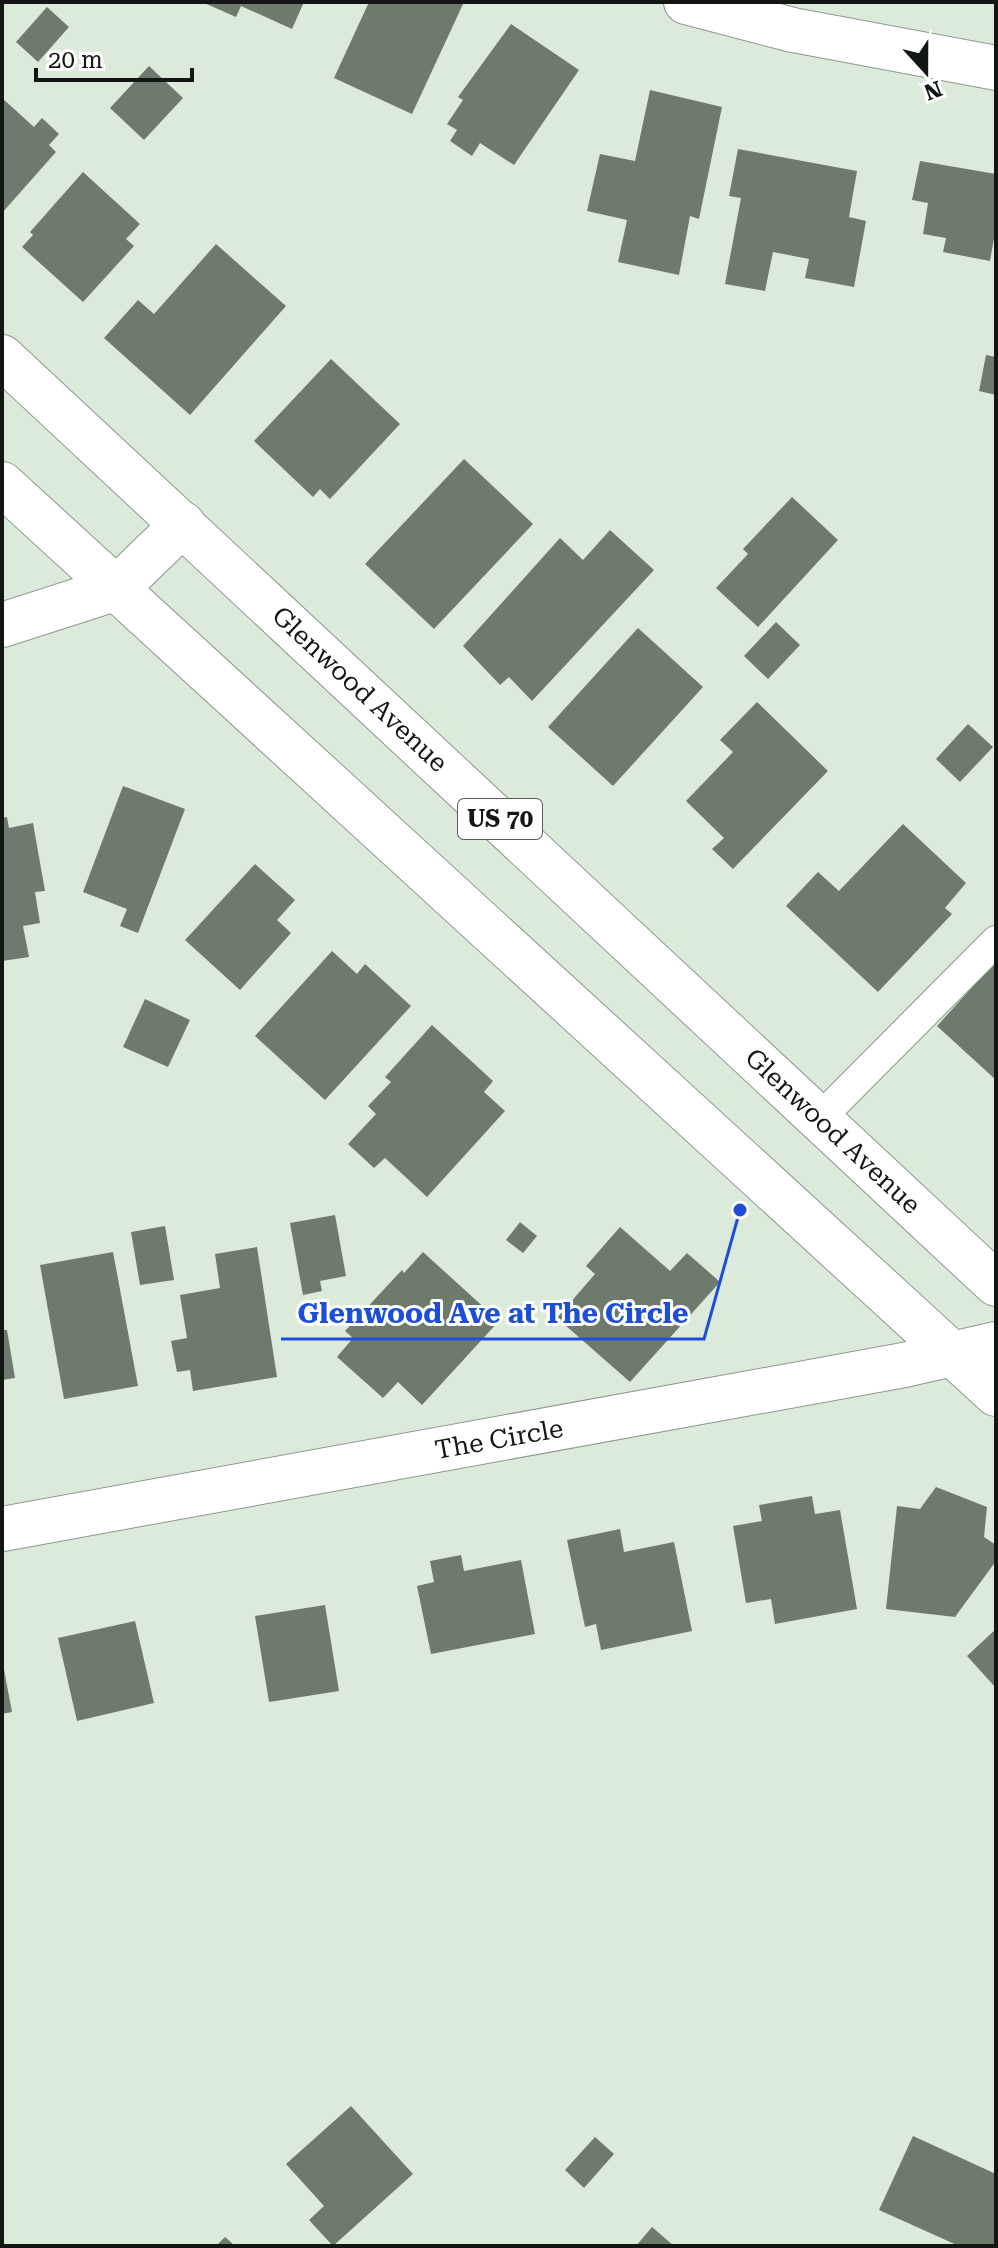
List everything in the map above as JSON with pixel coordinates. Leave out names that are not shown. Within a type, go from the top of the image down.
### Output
[{"type":"main road","points":[[686,2],[793,30],[996,68]]},
{"type":"main road","name":"Glenwood Avenue","points":[[2,357],[996,1284]]},
{"type":"main road","points":[[2,484],[996,1394]]},
{"type":"main road","points":[[2,625],[117,588],[183,524]]},
{"type":"main road","name":"The Circle","points":[[2,1529],[952,1356],[996,1344]]},
{"type":"lane","points":[[819,1119],[996,941]]},
{"type":"building","points":[[202,2],[304,2],[292,29],[241,6],[236,17]]},
{"type":"building","points":[[369,2],[464,2],[412,114],[334,78]]},
{"type":"building","points":[[47,7],[69,27],[38,62],[16,42]]},
{"type":"building","points":[[511,24],[579,70],[514,165],[480,143],[472,156],[450,141],[457,130],[447,124],[463,100],[458,97]]},
{"type":"building","points":[[149,66],[183,98],[144,140],[110,108]]},
{"type":"building","points":[[650,90],[722,107],[699,219],[690,216],[679,275],[618,262],[627,220],[587,211],[600,154],[635,161]]},
{"type":"building","points":[[2,98],[34,127],[42,118],[59,134],[49,145],[56,152],[2,213]]},
{"type":"building","points":[[738,149],[857,171],[849,217],[866,221],[854,287],[805,278],[809,259],[773,252],[765,291],[725,284],[741,198],[729,196]]},
{"type":"building","points":[[920,161],[996,174],[996,227],[990,261],[943,252],[946,238],[923,234],[928,203],[912,200]]},
{"type":"building","points":[[83,172],[140,224],[126,239],[134,246],[83,302],[22,247],[33,235],[30,232]]},
{"type":"building","points":[[216,244],[286,306],[190,415],[104,338],[138,300],[154,314]]},
{"type":"building","points":[[986,355],[996,357],[996,395],[979,391]]},
{"type":"building","points":[[331,359],[400,424],[330,499],[320,489],[313,497],[254,441]]},
{"type":"building","points":[[464,459],[533,524],[434,629],[365,564]]},
{"type":"building","points":[[792,497],[838,540],[758,627],[716,588],[748,554],[743,549]]},
{"type":"building","points":[[610,530],[654,570],[532,701],[509,677],[500,685],[463,646],[560,538],[583,560]]},
{"type":"building","points":[[776,622],[800,645],[768,679],[744,656]]},
{"type":"building","points":[[638,628],[703,687],[613,786],[548,727]]},
{"type":"building","points":[[757,702],[828,771],[733,869],[712,849],[724,838],[686,801],[733,752],[720,740]]},
{"type":"building","points":[[968,724],[993,747],[960,782],[936,759]]},
{"type":"building","points":[[123,786],[185,809],[138,933],[120,926],[127,909],[83,892]]},
{"type":"building","points":[[7,817],[9,828],[33,823],[45,891],[35,892],[40,923],[23,926],[29,957],[2,961],[2,818]]},
{"type":"building","points":[[903,824],[966,883],[945,908],[952,914],[878,992],[786,906],[818,872],[839,891]]},
{"type":"building","points":[[255,864],[295,900],[277,920],[291,933],[240,990],[185,940]]},
{"type":"building","points":[[332,951],[357,974],[365,964],[411,1006],[325,1100],[255,1036]]},
{"type":"building","points":[[996,961],[996,1080],[937,1026]]},
{"type":"building","points":[[145,999],[190,1020],[168,1067],[123,1047]]},
{"type":"building","points":[[432,1025],[493,1081],[484,1092],[505,1111],[427,1197],[385,1158],[374,1168],[348,1144],[376,1114],[368,1106],[391,1082],[385,1077]]},
{"type":"building","points":[[335,1215],[346,1276],[320,1281],[322,1291],[303,1295],[290,1223]]},
{"type":"building","points":[[520,1222],[537,1236],[523,1253],[506,1240]]},
{"type":"building","points":[[165,1226],[174,1280],[140,1285],[131,1232]]},
{"type":"building","points":[[620,1227],[670,1271],[687,1253],[720,1282],[630,1382],[557,1318],[595,1274],[586,1266]]},
{"type":"building","points":[[257,1247],[277,1377],[193,1391],[190,1370],[177,1372],[171,1341],[187,1338],[180,1295],[220,1288],[215,1254]]},
{"type":"building","points":[[113,1252],[138,1386],[64,1399],[40,1265]]},
{"type":"building","points":[[423,1252],[499,1321],[422,1405],[398,1382],[383,1398],[337,1357],[353,1338],[345,1331]]},
{"type":"building","points":[[2,1330],[7,1330],[15,1378],[2,1380]]},
{"type":"building","points":[[936,1487],[987,1507],[984,1537],[996,1545],[996,1561],[955,1617],[886,1609],[897,1506],[920,1509]]},
{"type":"building","points":[[812,1496],[815,1514],[840,1510],[857,1609],[775,1624],[771,1599],[746,1603],[733,1526],[762,1521],[759,1505]]},
{"type":"building","points":[[620,1529],[624,1552],[674,1542],[692,1631],[601,1650],[596,1624],[585,1627],[567,1540]]},
{"type":"building","points":[[461,1555],[464,1571],[521,1560],[535,1634],[431,1654],[417,1586],[434,1582],[430,1561]]},
{"type":"building","points":[[325,1605],[339,1691],[269,1702],[255,1616]]},
{"type":"building","points":[[135,1621],[154,1703],[77,1721],[58,1638]]},
{"type":"building","points":[[996,1629],[996,1688],[967,1656]]},
{"type":"building","points":[[2,1659],[12,1712],[2,1714]]},
{"type":"building","points":[[351,2106],[413,2174],[333,2246],[309,2220],[324,2206],[286,2164]]},
{"type":"building","points":[[913,2136],[996,2174],[996,2246],[959,2246],[879,2210]]},
{"type":"building","points":[[595,2137],[614,2154],[584,2188],[565,2170]]},
{"type":"building","points":[[652,2227],[674,2246],[636,2246]]},
{"type":"building","points":[[225,2237],[235,2246],[216,2246]]},
{"type":"place","name":"Glenwood Ave at The Circle","points":[[740,1210]]}]
